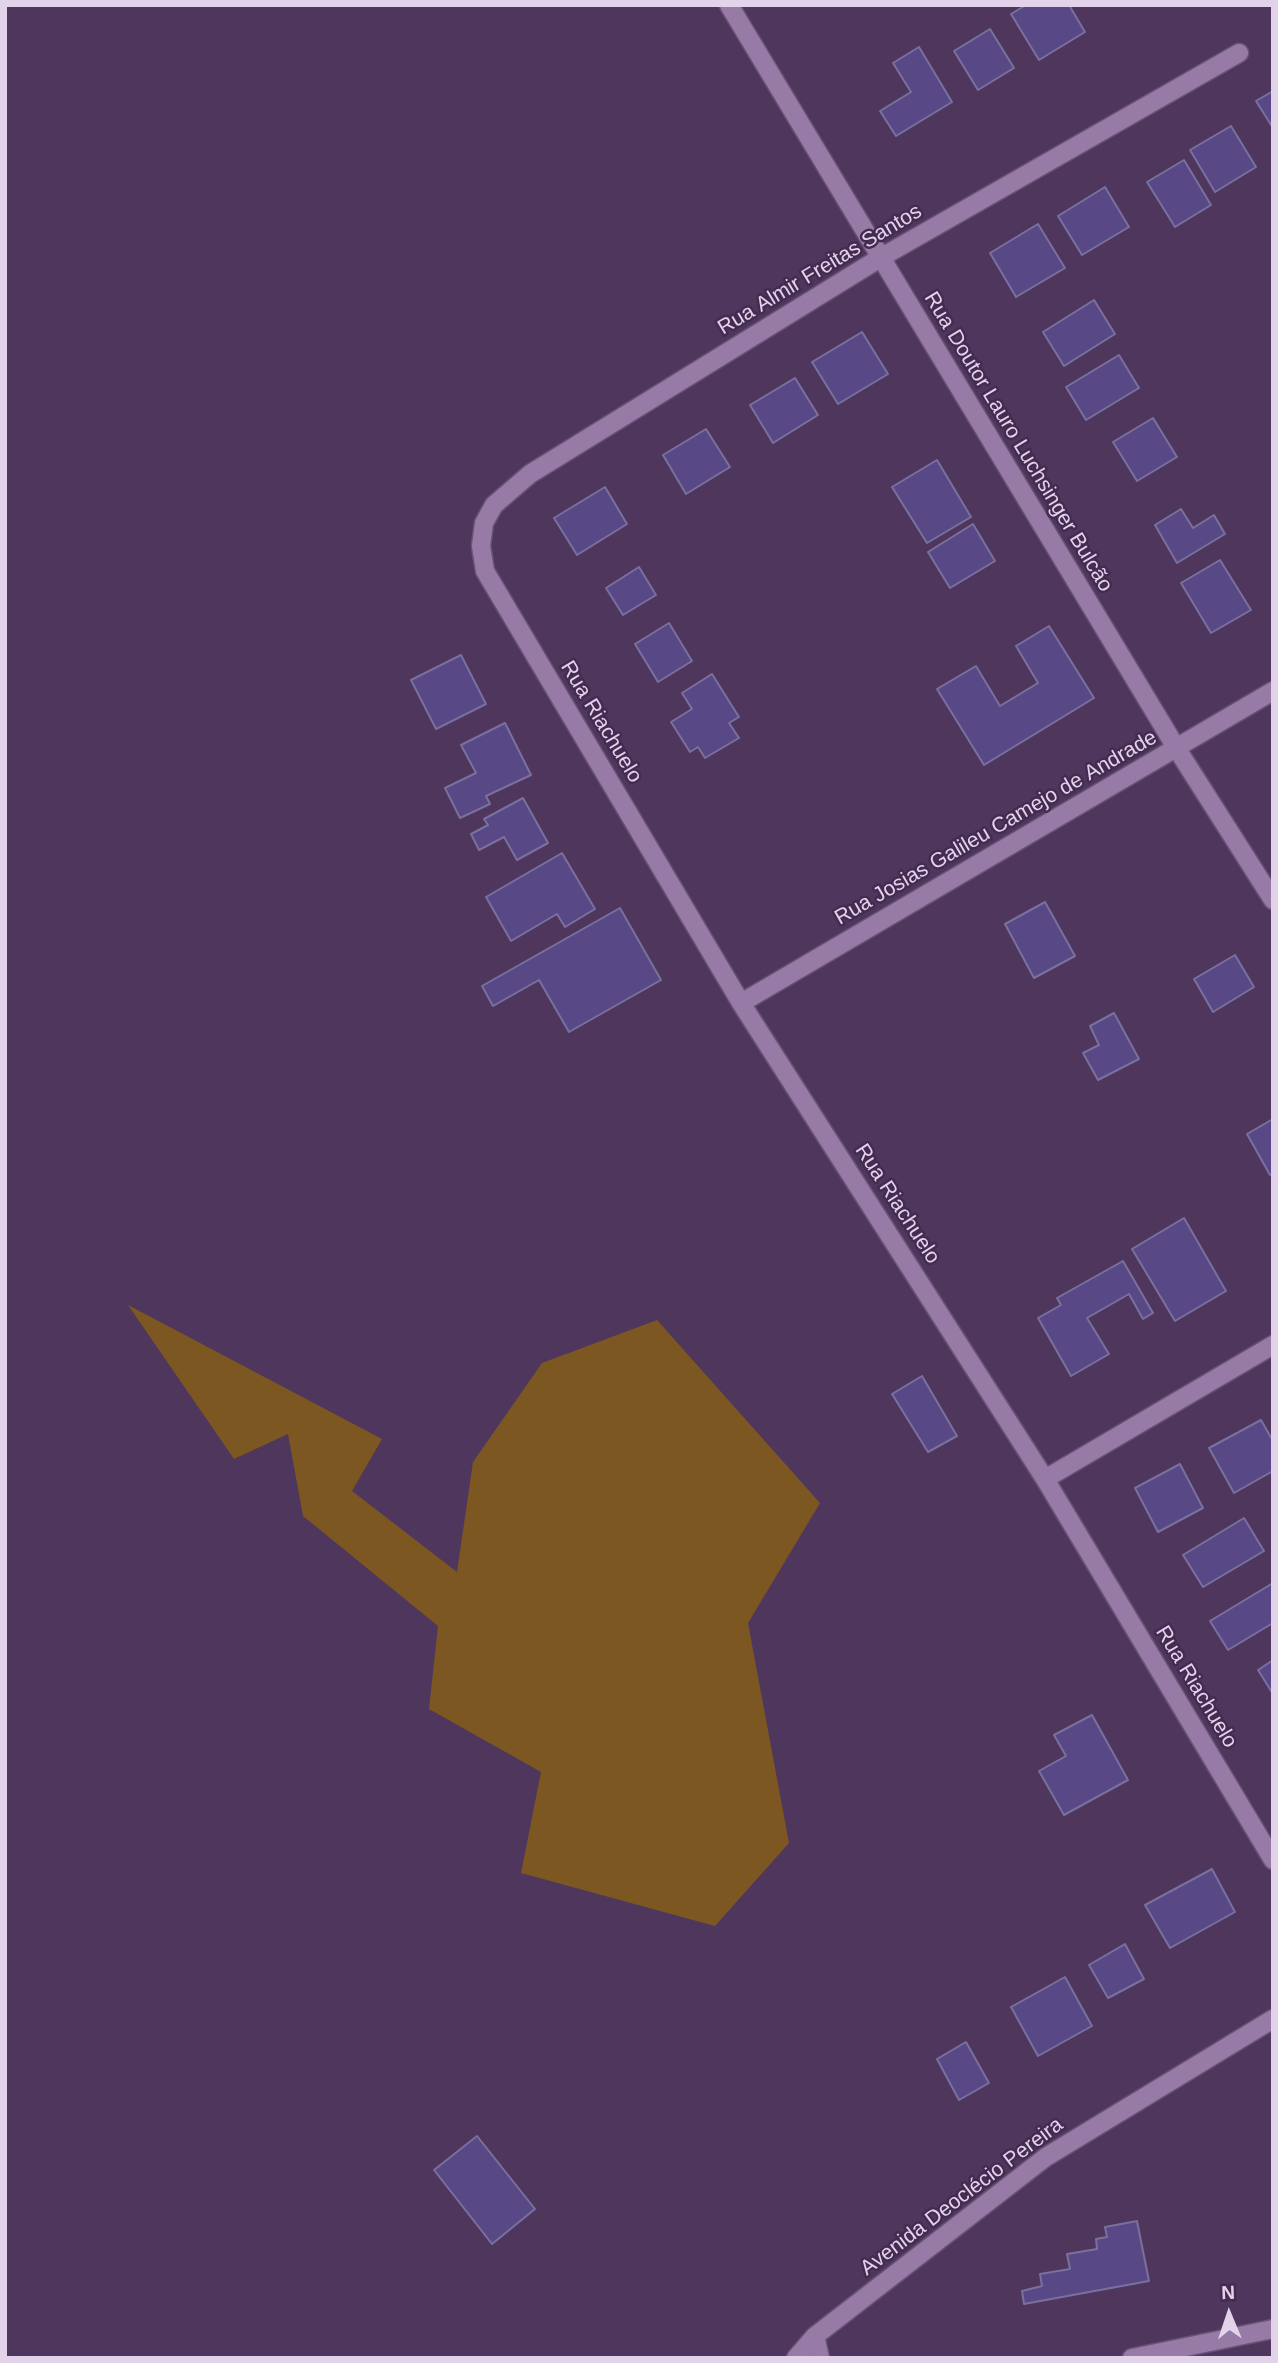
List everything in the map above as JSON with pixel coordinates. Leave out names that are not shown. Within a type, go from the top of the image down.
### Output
[{"type":"street","name":"Rua Doutor Lauro Luchsinger Bulcão","points":[[729,5],[1177,749],[1273,900]]},
{"type":"street","name":"Rua Almir Freitas Santos","points":[[485,572],[481,545],[484,523],[494,505],[530,474],[880,258],[1239,53]]},
{"type":"street","name":"Rua Riachuelo","points":[[485,572],[741,1003],[1045,1479],[1273,1860]]},
{"type":"street","name":"Rua Josias Galileu Camejo de Andrade","points":[[741,1003],[1273,691]]},
{"type":"street","points":[[1045,1479],[1273,1345]]},
{"type":"street","name":"Avenida Deoclécio Pereira","points":[[796,2358],[816,2336],[1046,2157],[1273,2019]]},
{"type":"street","points":[[1132,2358],[1273,2329]]},
{"type":"street","points":[[816,2336],[820,2358]]},
{"type":"shaded area","points":[[128,1305],[382,1439],[352,1491],[457,1572],[473,1462],[542,1363],[657,1320],[820,1503],[748,1623],[789,1843],[715,1926],[521,1873],[541,1772],[429,1709],[438,1626],[303,1516],[288,1434],[234,1459]]},
{"type":"building","points":[[1026,5],[1069,5],[1085,32],[1039,60],[1011,14]]},
{"type":"building","points":[[990,29],[1014,68],[978,90],[954,51]]},
{"type":"building","points":[[919,47],[952,102],[896,136],[880,111],[911,92],[893,63]]},
{"type":"building","points":[[1273,91],[1273,128],[1256,101]]},
{"type":"building","points":[[1231,126],[1256,167],[1215,192],[1190,150]]},
{"type":"building","points":[[1184,160],[1211,205],[1175,227],[1147,182]]},
{"type":"building","points":[[1105,187],[1129,227],[1082,255],[1058,216]]},
{"type":"building","points":[[1038,224],[1065,268],[1016,297],[990,253]]},
{"type":"building","points":[[1094,300],[1115,334],[1064,366],[1043,332]]},
{"type":"building","points":[[862,332],[888,374],[838,404],[812,362]]},
{"type":"building","points":[[1119,355],[1139,388],[1086,420],[1066,387]]},
{"type":"building","points":[[795,378],[818,415],[773,443],[750,405]]},
{"type":"building","points":[[1153,418],[1177,457],[1137,481],[1113,442]]},
{"type":"building","points":[[706,429],[730,467],[686,494],[663,455]]},
{"type":"building","points":[[937,460],[971,517],[927,543],[892,487]]},
{"type":"building","points":[[605,487],[627,524],[577,555],[554,518]]},
{"type":"building","points":[[1181,509],[1193,528],[1214,515],[1225,534],[1177,563],[1155,525]]},
{"type":"building","points":[[973,524],[995,561],[950,588],[928,552]]},
{"type":"building","points":[[1220,560],[1251,610],[1211,633],[1181,583]]},
{"type":"building","points":[[639,567],[656,595],[623,615],[606,588]]},
{"type":"building","points":[[669,623],[692,661],[658,682],[635,644]]},
{"type":"building","points":[[1049,626],[1094,698],[984,765],[937,689],[976,666],[1000,706],[1038,683],[1016,646]]},
{"type":"building","points":[[461,655],[486,704],[436,729],[411,680]]},
{"type":"building","points":[[712,674],[739,717],[729,723],[739,738],[705,758],[698,747],[690,752],[671,722],[692,709],[682,693]]},
{"type":"building","points":[[505,723],[531,775],[486,796],[490,804],[460,818],[445,788],[476,773],[461,745]]},
{"type":"building","points":[[523,798],[548,843],[517,860],[504,837],[479,850],[471,834],[488,825],[484,819]]},
{"type":"building","points":[[562,853],[595,909],[565,927],[557,914],[511,941],[486,897]]},
{"type":"building","points":[[1045,902],[1075,956],[1034,978],[1005,924]]},
{"type":"building","points":[[620,908],[661,980],[569,1032],[539,980],[493,1006],[482,986]]},
{"type":"building","points":[[1235,955],[1254,987],[1213,1012],[1194,979]]},
{"type":"building","points":[[1114,1013],[1139,1059],[1098,1080],[1083,1053],[1099,1045],[1090,1026]]},
{"type":"building","points":[[1273,1119],[1273,1173],[1270,1175],[1247,1134]]},
{"type":"building","points":[[1184,1218],[1226,1291],[1175,1321],[1132,1249]]},
{"type":"building","points":[[1123,1261],[1153,1313],[1143,1319],[1129,1294],[1087,1318],[1109,1354],[1071,1376],[1038,1318],[1061,1305],[1057,1298]]},
{"type":"building","points":[[922,1376],[957,1436],[928,1452],[892,1394]]},
{"type":"building","points":[[1261,1420],[1273,1441],[1273,1471],[1234,1493],[1209,1448]]},
{"type":"building","points":[[1180,1464],[1203,1508],[1158,1532],[1135,1488]]},
{"type":"building","points":[[1244,1518],[1264,1551],[1203,1587],[1183,1555]]},
{"type":"building","points":[[1273,1583],[1273,1623],[1228,1650],[1210,1621]]},
{"type":"building","points":[[1273,1660],[1273,1694],[1258,1670]]},
{"type":"building","points":[[1092,1715],[1128,1780],[1064,1815],[1039,1771],[1066,1756],[1054,1735]]},
{"type":"building","points":[[1212,1869],[1235,1912],[1170,1948],[1145,1905]]},
{"type":"building","points":[[1125,1944],[1144,1979],[1108,1998],[1089,1965]]},
{"type":"building","points":[[1065,1977],[1092,2026],[1038,2056],[1011,2007]]},
{"type":"building","points":[[966,2042],[989,2083],[959,2100],[937,2059]]},
{"type":"building","points":[[477,2136],[535,2209],[492,2244],[434,2170]]},
{"type":"building","points":[[1137,2221],[1149,2281],[1024,2304],[1022,2291],[1042,2286],[1040,2274],[1070,2269],[1067,2254],[1097,2249],[1096,2239],[1107,2237],[1105,2227]]}]
